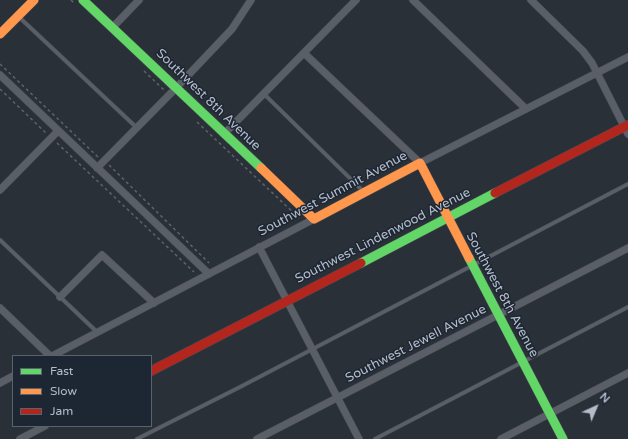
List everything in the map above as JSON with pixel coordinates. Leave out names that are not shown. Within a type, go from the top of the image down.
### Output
[{"type":"street","points":[[0,34],[34,0]]},
{"type":"street","name":"Southwest 8th Avenue","points":[[83,0],[314,219]]},
{"type":"street","points":[[112,28],[139,0]]},
{"type":"street","points":[[97,168],[176,88],[232,28],[251,0]]},
{"type":"street","points":[[224,134],[356,0]]},
{"type":"street","points":[[413,0],[526,109]]},
{"type":"street","points":[[531,0],[583,51],[592,63],[627,128]]},
{"type":"street","points":[[304,53],[420,163]]},
{"type":"street","name":"Southwest Summit Avenue","points":[[53,355],[420,163],[628,57]]},
{"type":"street","points":[[0,75],[209,274]]},
{"type":"street","name":"Southwest Lindenwood Avenue","points":[[152,370],[447,218],[627,128]]},
{"type":"street","points":[[0,190],[58,131]]},
{"type":"street","name":"Southwest 8th Avenue","points":[[420,163],[447,218],[563,439]]},
{"type":"street","points":[[259,247],[358,439]]},
{"type":"street","name":"Southwest Jewell Avenue","points":[[257,439],[628,248]]},
{"type":"street","points":[[60,297],[102,255],[154,303]]},
{"type":"street","points":[[0,308],[50,355]]},
{"type":"street","points":[[500,439],[628,373]]},
{"type":"street","points":[[2,379],[12,376]]},
{"type":"street","points":[[20,439],[43,427]]},
{"type":"lane","points":[[18,16],[136,127]]},
{"type":"lane","points":[[264,94],[365,193]]},
{"type":"lane","points":[[137,439],[242,386],[628,184]]},
{"type":"lane","points":[[0,240],[98,332]]},
{"type":"lane","points":[[375,439],[628,307]]},
{"type":"path","points":[[0,64],[104,160],[209,263]]},
{"type":"path","points":[[0,89],[194,272]]},
{"type":"path","points":[[197,122],[297,216],[300,214]]},
{"type":"traffic: fast","points":[[83,0],[261,168]]},
{"type":"traffic: fast","points":[[361,263],[495,193]]},
{"type":"traffic: fast","points":[[469,258],[563,439]]},
{"type":"traffic: slow","points":[[0,34],[34,0]]},
{"type":"traffic: slow","points":[[261,168],[314,219],[420,163],[469,258]]},
{"type":"traffic: jam","points":[[495,193],[628,125]]},
{"type":"traffic: jam","points":[[152,370],[361,263]]}]
